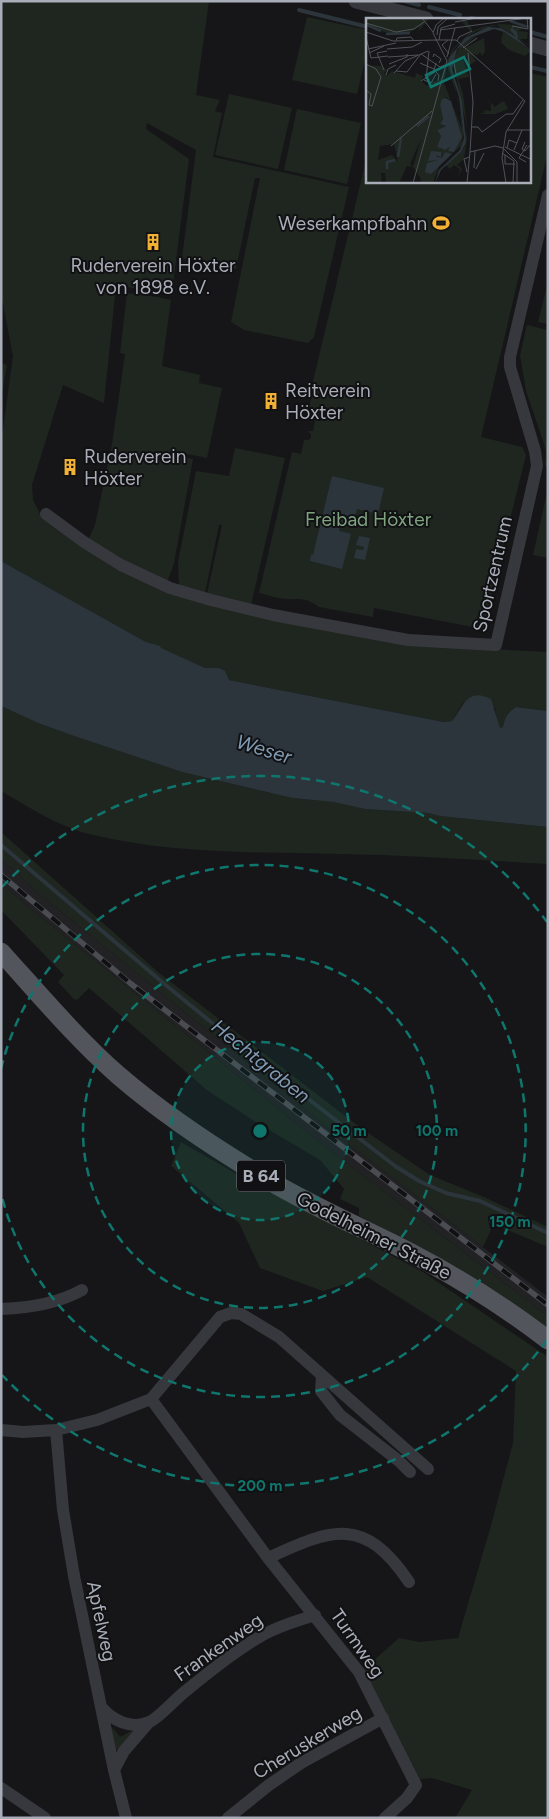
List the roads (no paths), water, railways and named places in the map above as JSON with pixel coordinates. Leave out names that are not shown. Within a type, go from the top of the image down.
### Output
[{"type":"main road","name":"Godelheimer Straße","points":[[1,952],[85,1043],[118,1074],[163,1111],[262,1176],[456,1278],[527,1324],[548,1340]]},
{"type":"street","points":[[356,1],[422,18]]},
{"type":"street","points":[[532,45],[548,49]]},
{"type":"street","name":"Sportzentrum","points":[[46,514],[84,542],[121,565],[158,583],[205,598],[274,615],[408,640],[496,644],[537,466],[535,451],[510,367],[510,357],[548,195]]},
{"type":"street","points":[[1,1308],[37,1306],[69,1298],[82,1290]]},
{"type":"street","points":[[1,1430],[22,1432],[56,1430],[97,1420],[151,1400],[220,1317],[231,1313],[242,1314],[279,1337],[428,1469]]},
{"type":"street","points":[[322,1376],[321,1391],[340,1415],[399,1461],[410,1472]]},
{"type":"street","name":"Turmweg","points":[[151,1400],[268,1558],[359,1672],[416,1785],[407,1798],[385,1818]]},
{"type":"street","name":"Apfelweg","points":[[56,1430],[63,1510],[74,1576],[114,1770],[126,1818]]},
{"type":"street","points":[[268,1558],[304,1541],[330,1534],[352,1534],[367,1539],[380,1548],[395,1562],[409,1582]]},
{"type":"street","name":"Frankenweg","points":[[114,1770],[124,1751],[149,1722],[230,1656],[262,1635],[315,1615]]},
{"type":"street","points":[[101,1708],[119,1722],[136,1725],[149,1722]]},
{"type":"street","name":"Cheruskerweg","points":[[228,1818],[269,1785],[301,1763],[383,1718]]},
{"type":"street","points":[[1,1788],[45,1818]]},
{"type":"water","points":[[332,476],[384,488],[378,514],[357,509],[352,527],[340,525],[339,531],[351,534],[342,569],[310,561]]},
{"type":"water","points":[[359,536],[370,538],[365,560],[354,558],[356,549],[363,550],[364,547],[356,545]]},
{"type":"water","name":"Weser","points":[[1,561],[146,642],[160,646],[205,668],[219,668],[225,671],[229,680],[444,722],[452,721],[463,704],[471,697],[476,695],[483,696],[491,699],[500,728],[503,727],[508,713],[516,707],[548,711],[548,827],[440,816],[428,813],[365,809],[333,802],[292,798],[182,772],[38,723],[1,706]]},
{"type":"waterway","points":[[405,1],[419,5]]},
{"type":"waterway","points":[[429,7],[460,15]]},
{"type":"waterway","points":[[299,10],[366,27]]},
{"type":"waterway","points":[[532,33],[548,37]]},
{"type":"waterway","points":[[532,67],[547,71]]},
{"type":"waterway","name":"Hechtgraben","points":[[1,845],[168,987],[254,1057],[395,1166],[419,1181],[446,1193],[480,1201],[548,1233]]},
{"type":"railway","points":[[1,875],[130,983],[548,1305]]},
{"type":"place","name":"Weserkampfbahn","points":[[441,223]]},
{"type":"place","name":"Ruderverein Höxter von 1898 e.V.","points":[[153,242]]},
{"type":"place","name":"Reitverein Höxter","points":[[271,401]]},
{"type":"place","name":"Ruderverein Höxter","points":[[70,467]]},
{"type":"park label","name":"Freibad Höxter","points":[[368,519]]}]
